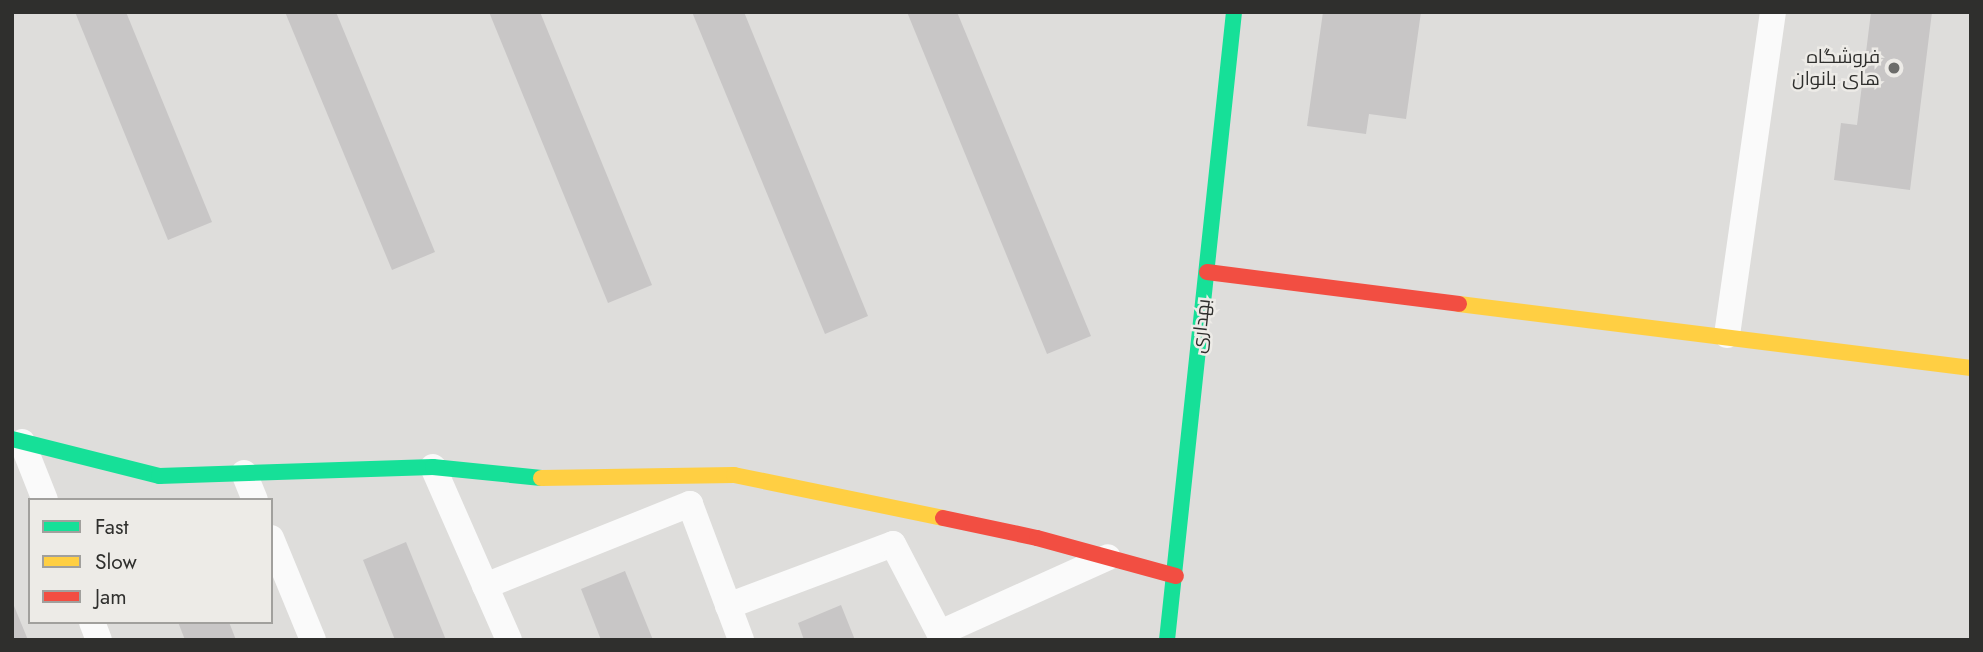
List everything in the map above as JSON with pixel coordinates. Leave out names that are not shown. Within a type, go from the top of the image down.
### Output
[{"type":"street","name":"بهداری","points":[[1167,640],[1234,12]]},
{"type":"street","points":[[1727,335],[1773,12]]},
{"type":"street","points":[[1207,272],[1727,335],[1971,368]]},
{"type":"street","points":[[17,441],[159,476],[433,467],[533,478],[734,475],[879,502],[1108,557],[1175,576]]},
{"type":"street","points":[[17,441],[44,498]]},
{"type":"street","points":[[433,467],[509,640]]},
{"type":"street","points":[[244,473],[254,498]]},
{"type":"street","points":[[485,586],[690,504],[741,640]]},
{"type":"street","points":[[273,543],[313,640]]},
{"type":"street","points":[[728,606],[893,544],[942,636],[1108,557]]},
{"type":"building","points":[[75,12],[126,12],[212,222],[168,240]]},
{"type":"building","points":[[285,12],[336,12],[435,252],[392,270]]},
{"type":"building","points":[[489,12],[540,12],[652,285],[608,303]]},
{"type":"building","points":[[692,12],[744,12],[868,316],[825,334]]},
{"type":"building","points":[[907,12],[957,12],[1091,336],[1047,354]]},
{"type":"building","points":[[1323,12],[1421,12],[1406,119],[1369,114],[1366,134],[1307,126]]},
{"type":"building","name":"فروشگاه های بانوان","points":[[1871,12],[1932,12],[1910,190],[1834,180],[1841,123],[1857,125]]},
{"type":"building","points":[[406,542],[446,640],[395,640],[363,560]]},
{"type":"building","points":[[625,571],[653,640],[601,640],[581,589]]},
{"type":"building","points":[[12,601],[28,640],[12,640]]},
{"type":"building","points":[[841,605],[855,640],[804,640],[798,623]]},
{"type":"building","points":[[179,624],[230,624],[236,640],[185,640]]},
{"type":"traffic: fast","points":[[1167,640],[1234,12]]},
{"type":"traffic: fast","points":[[12,439],[159,476],[433,467],[541,478]]},
{"type":"traffic: slow","points":[[1459,304],[1971,368]]},
{"type":"traffic: slow","points":[[541,478],[734,475],[943,518]]},
{"type":"traffic: jam","points":[[1207,272],[1459,304]]},
{"type":"traffic: jam","points":[[943,518],[1037,538],[1176,576]]},
{"type":"place","name":"فروشگاه های بانوان","points":[[1894,68]]}]
